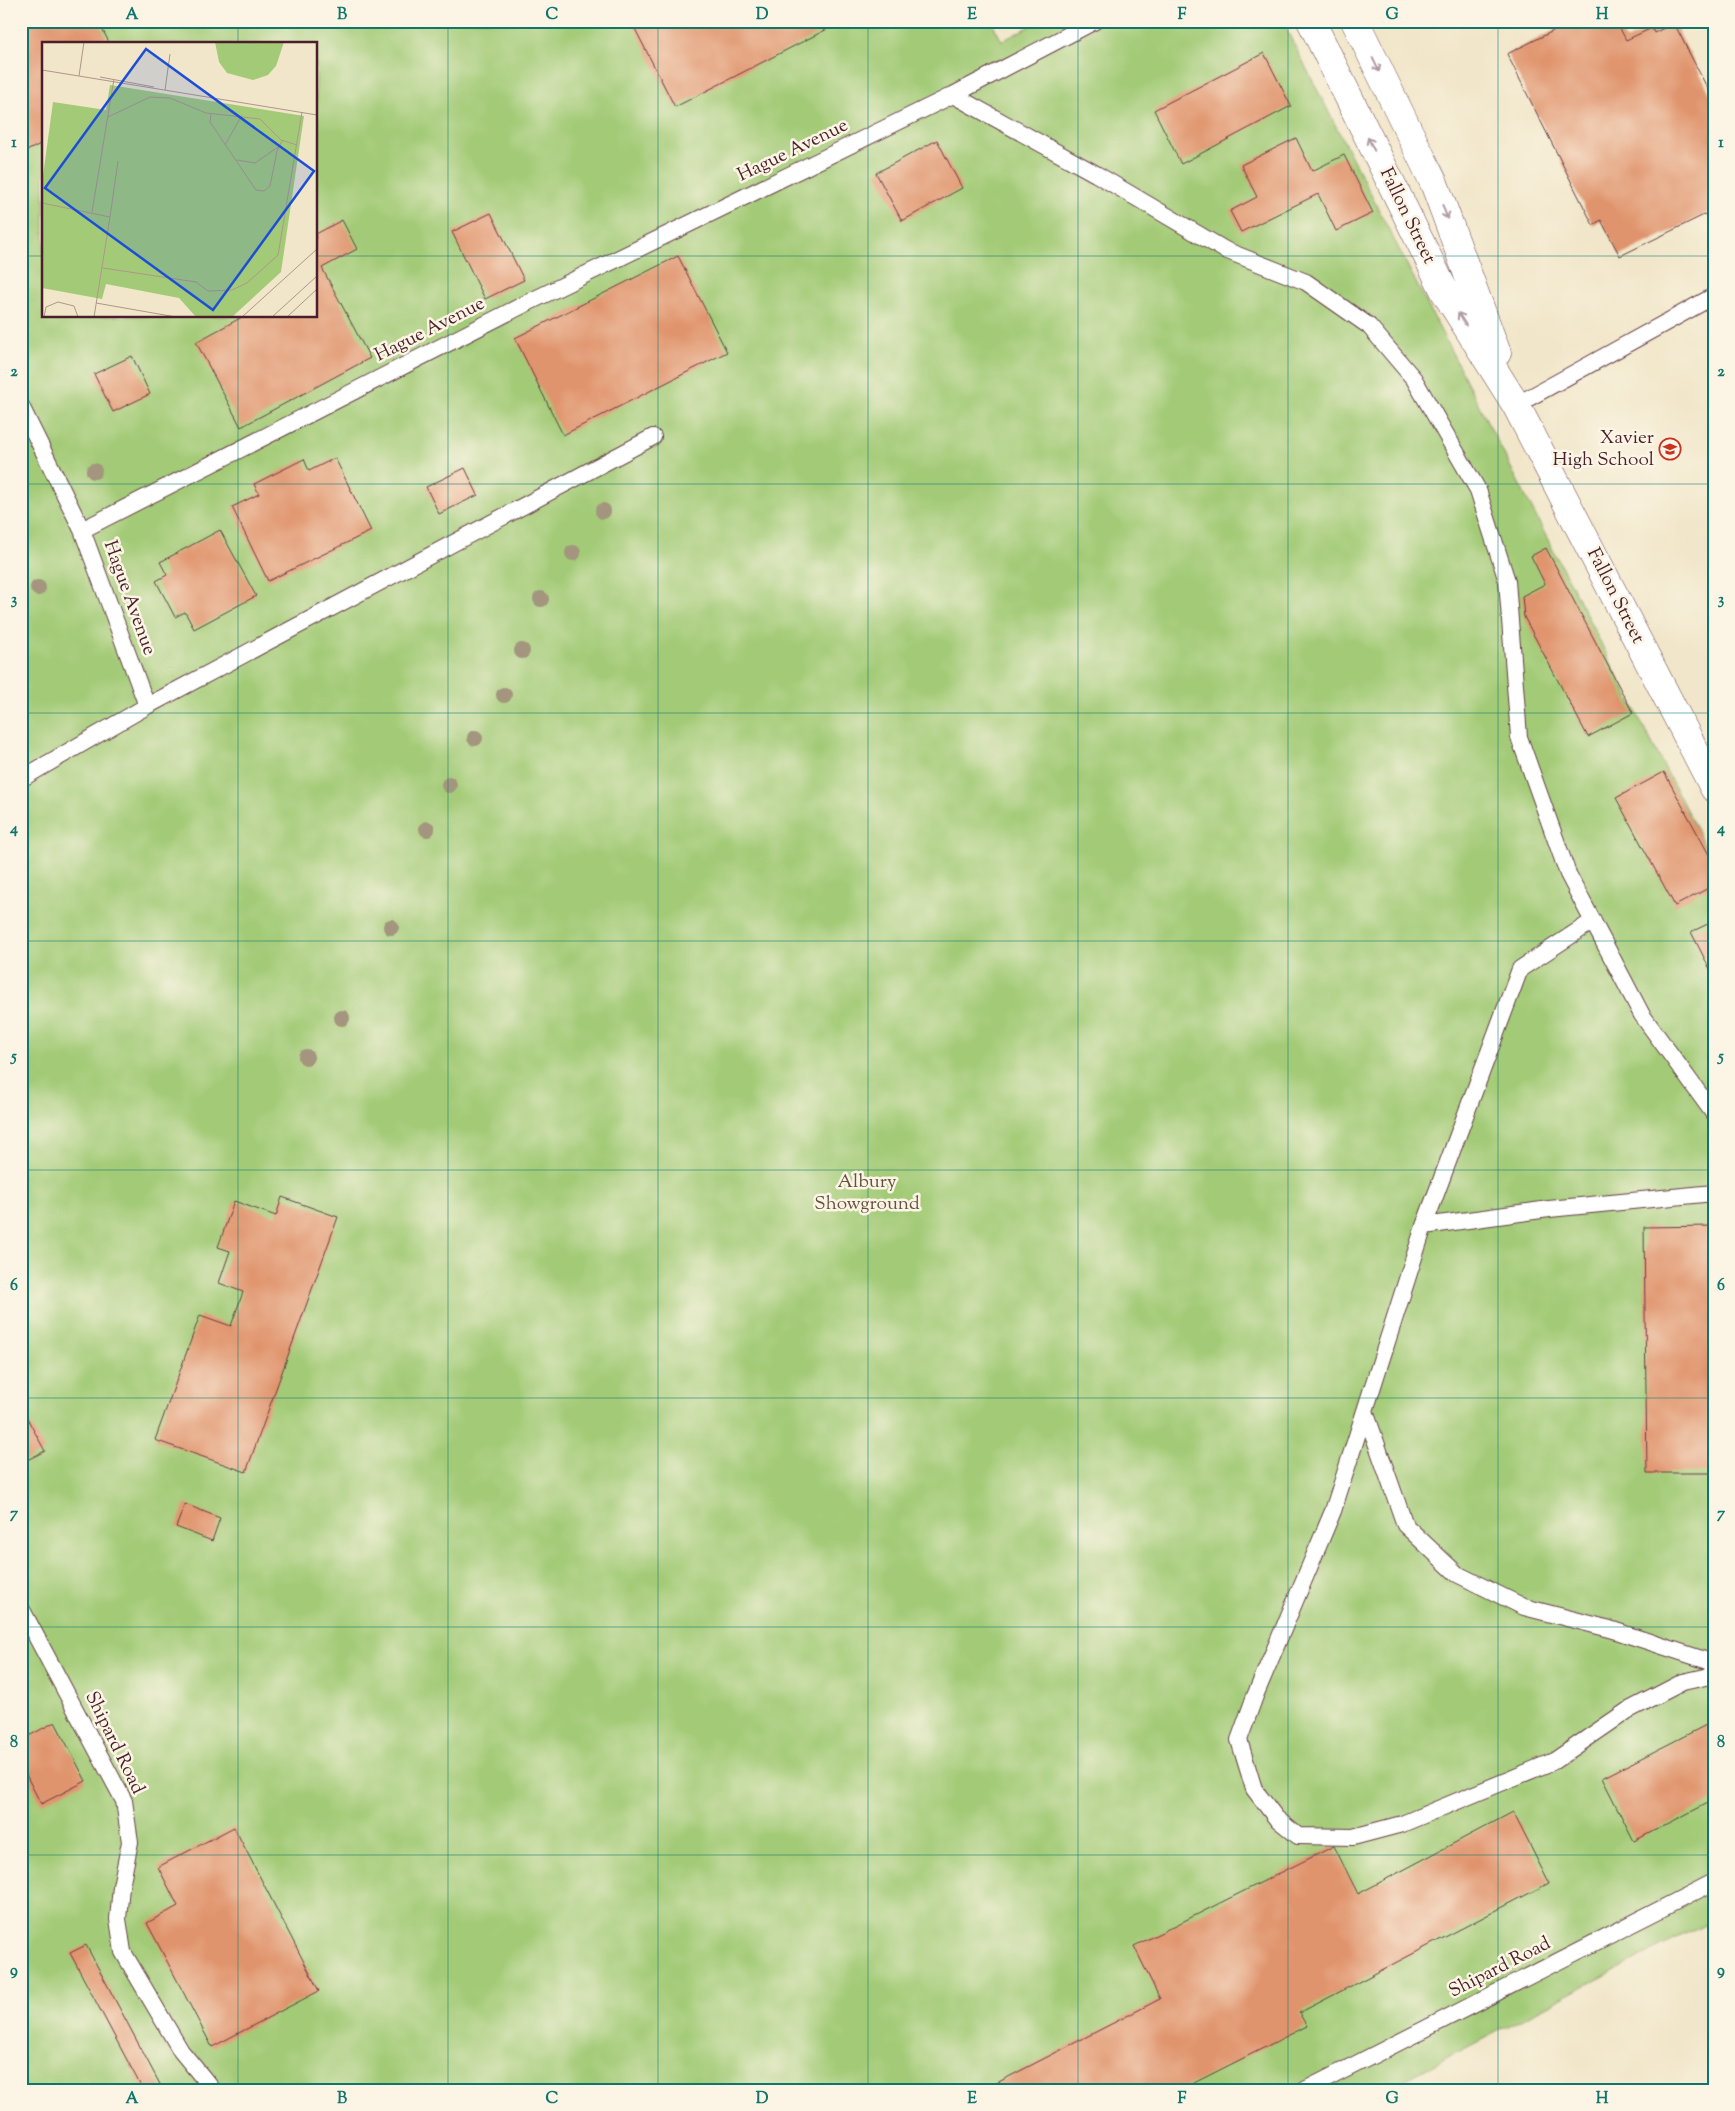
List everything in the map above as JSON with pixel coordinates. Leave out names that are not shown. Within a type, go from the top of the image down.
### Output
[{"type":"street","name":"Fallon Street","points":[[1310,21],[1445,292],[1516,405],[1714,788]]},
{"type":"street","name":"Fallon Street","points":[[1355,21],[1434,183],[1516,405]]},
{"type":"lane","name":"Hague Avenue","points":[[147,706],[82,530],[523,305],[953,95],[1095,21]]},
{"type":"lane","points":[[953,95],[1096,174],[1225,250],[1306,282],[1369,326],[1414,379],[1478,490],[1507,581],[1519,737],[1568,874],[1642,1015],[1714,1114]]},
{"type":"lane","points":[[1516,405],[1714,296]]},
{"type":"lane","points":[[21,406],[82,530]]},
{"type":"lane","points":[[21,779],[147,706],[653,437]]},
{"type":"lane","points":[[1593,921],[1520,969],[1424,1226],[1333,1510],[1255,1696],[1240,1740],[1254,1789],[1276,1818],[1298,1836],[1353,1837],[1402,1824],[1554,1761],[1627,1712],[1683,1682],[1714,1675]]},
{"type":"lane","points":[[1424,1226],[1550,1209],[1714,1193]]},
{"type":"lane","points":[[1365,1412],[1405,1525],[1457,1574],[1524,1607],[1610,1629],[1714,1663]]},
{"type":"lane","name":"Shipard Road","points":[[21,1608],[124,1801],[130,1842],[121,1886],[118,1920],[123,1952],[181,2051],[212,2090]]},
{"type":"lane","name":"Shipard Road","points":[[1305,2090],[1714,1882]]},
{"type":"green space","name":"Albury Showground","points":[[21,21],[991,21],[1002,41],[1040,21],[1282,21],[1714,864],[1714,1919],[1385,2090],[21,2090]]},
{"type":"building","points":[[21,21],[98,21],[109,42],[42,42],[42,143],[21,154]]},
{"type":"building","points":[[631,21],[843,21],[675,107]]},
{"type":"building","points":[[1573,21],[1616,21],[1626,40],[1652,28],[1654,33],[1674,23],[1714,101],[1714,210],[1620,256],[1601,220],[1593,225],[1507,54]]},
{"type":"building","points":[[1264,53],[1291,106],[1181,164],[1154,110]]},
{"type":"building","points":[[1296,138],[1312,171],[1344,155],[1373,213],[1336,231],[1318,194],[1241,232],[1230,211],[1257,197],[1241,165]]},
{"type":"building","points":[[937,140],[962,188],[902,221],[876,173]]},
{"type":"building","points":[[491,213],[524,280],[485,299],[452,232]]},
{"type":"building","points":[[342,220],[357,249],[322,268],[370,358],[241,427],[196,342],[240,318],[318,318],[318,233]]},
{"type":"building","points":[[678,256],[727,352],[563,435],[515,338]]},
{"type":"building","points":[[132,356],[150,394],[113,412],[94,374]]},
{"type":"building","points":[[335,458],[371,531],[268,581],[232,507],[259,494],[254,484],[304,459],[309,471]]},
{"type":"building","points":[[465,468],[478,495],[439,514],[426,487]]},
{"type":"building","points":[[220,530],[256,596],[194,629],[185,612],[175,617],[156,581],[167,575],[160,562]]},
{"type":"building","points":[[1546,548],[1633,713],[1588,737],[1524,617],[1522,596],[1545,584],[1531,556]]},
{"type":"building","points":[[1664,772],[1714,864],[1714,885],[1675,906],[1616,798]]},
{"type":"building","points":[[1714,921],[1714,977],[1691,932]]},
{"type":"building","points":[[282,1197],[338,1217],[246,1472],[155,1440],[200,1315],[231,1326],[243,1292],[219,1283],[230,1251],[218,1247],[234,1201],[276,1216]]},
{"type":"building","points":[[1714,1226],[1714,1473],[1647,1473],[1644,1227]]},
{"type":"building","points":[[21,1407],[45,1451],[21,1463]]},
{"type":"building","points":[[185,1504],[220,1518],[212,1541],[176,1527]]},
{"type":"building","points":[[1714,1721],[1714,1800],[1634,1841],[1602,1778]]},
{"type":"building","points":[[55,1722],[86,1781],[41,1804],[21,1765],[21,1740]]},
{"type":"building","points":[[1513,1812],[1549,1883],[1299,2013],[1307,2026],[1180,2090],[983,2090],[1160,1999],[1134,1946],[1334,1846],[1358,1894]]},
{"type":"building","points":[[234,1827],[319,1991],[212,2047],[147,1923],[178,1906],[158,1867]]},
{"type":"building","points":[[86,1945],[163,2090],[143,2090],[70,1953]]},
{"type":"place","name":"Xavier High School","points":[[1670,449]]}]
